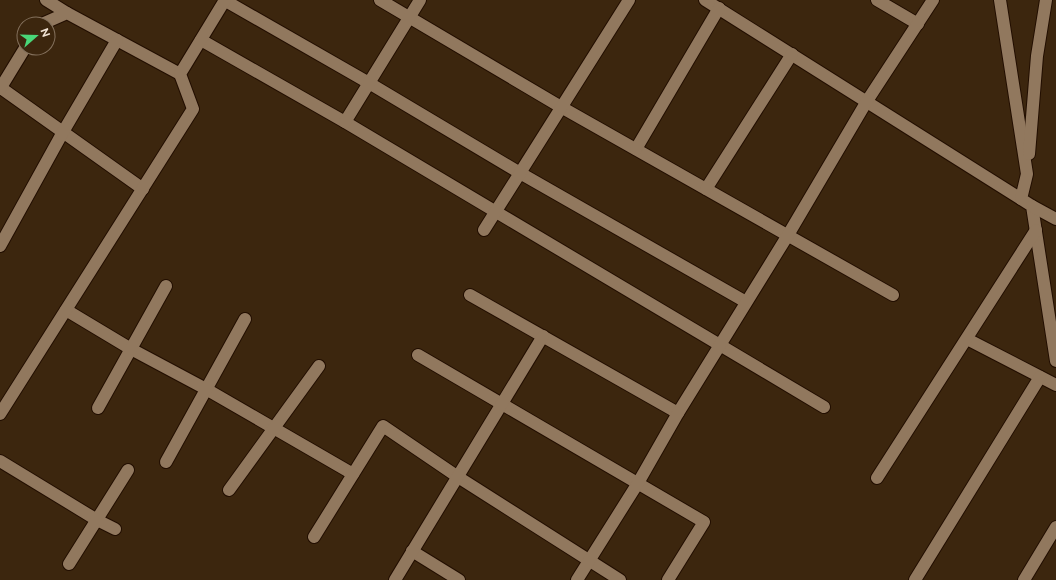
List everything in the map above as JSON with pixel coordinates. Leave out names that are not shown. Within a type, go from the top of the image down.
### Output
[{"type":"street","points":[[0,414],[193,109],[180,74],[67,13],[46,0]]},
{"type":"street","points":[[180,74],[225,0],[369,83],[520,173],[746,302]]},
{"type":"street","points":[[380,0],[562,107],[892,295]]},
{"type":"street","points":[[345,122],[420,0]]},
{"type":"street","points":[[484,230],[629,0]]},
{"type":"street","points":[[705,0],[1032,206],[1056,219]]},
{"type":"street","points":[[877,0],[918,24]]},
{"type":"street","points":[[577,580],[638,483],[678,413],[788,235],[867,101],[933,0]]},
{"type":"street","points":[[1000,0],[1027,174]]},
{"type":"street","points":[[1021,198],[1027,174],[1037,56],[1046,0]]},
{"type":"street","points":[[636,149],[719,8]]},
{"type":"street","points":[[56,18],[67,13]]},
{"type":"street","points":[[0,246],[63,132],[117,40]]},
{"type":"street","points":[[201,40],[345,122],[824,407]]},
{"type":"street","points":[[706,189],[792,54]]},
{"type":"street","points":[[20,56],[0,88],[143,189]]},
{"type":"street","points":[[1032,206],[1056,361]]},
{"type":"street","points":[[877,478],[1036,230]]},
{"type":"street","points":[[98,408],[166,286]]},
{"type":"street","points":[[470,295],[678,413]]},
{"type":"street","points":[[66,310],[131,349],[206,389],[353,474]]},
{"type":"street","points":[[166,462],[245,319]]},
{"type":"street","points":[[394,580],[543,336]]},
{"type":"street","points":[[967,339],[1056,385]]},
{"type":"street","points":[[418,355],[704,522],[668,580]]},
{"type":"street","points":[[229,490],[319,366]]},
{"type":"street","points":[[915,580],[1040,377]]},
{"type":"street","points":[[314,537],[383,426],[620,580]]},
{"type":"street","points":[[0,461],[97,520],[115,529]]},
{"type":"street","points":[[69,564],[128,470]]},
{"type":"street","points":[[1024,580],[1056,527]]},
{"type":"street","points":[[412,551],[459,580]]}]
